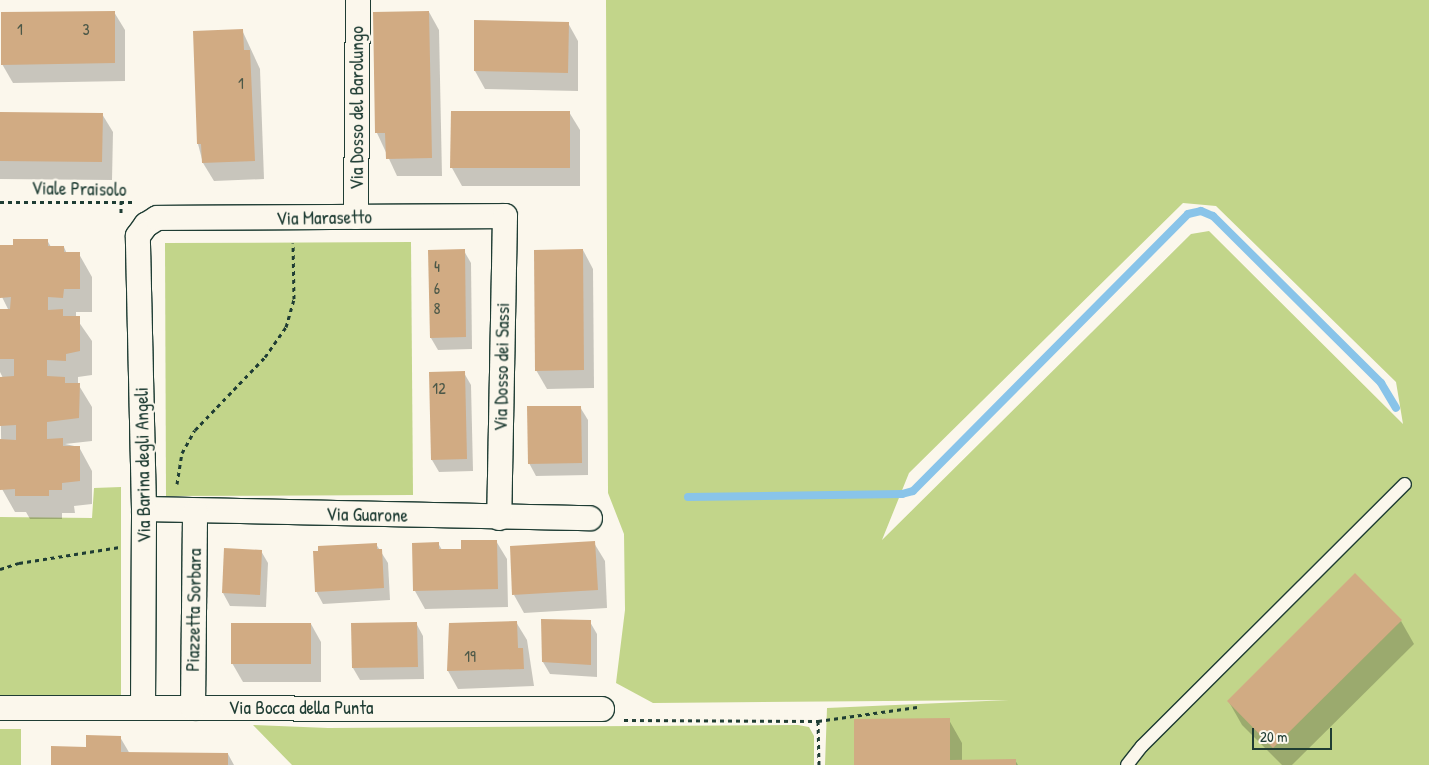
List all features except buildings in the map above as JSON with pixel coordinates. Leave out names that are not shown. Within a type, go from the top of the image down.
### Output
[{"type":"street","name":"Via Dosso del Barolungo","points":[[356,217],[358,0]]},
{"type":"street","name":"Via Marasetto","points":[[146,225],[157,218],[292,219],[505,216]]},
{"type":"street","name":"Via Dosso dei Sassi","points":[[499,518],[505,216]]},
{"type":"street","name":"Via Barina degli Angeli","points":[[143,708],[144,509],[138,236],[146,225]]},
{"type":"street","name":"Via Guarone","points":[[144,509],[499,518],[590,518]]},
{"type":"street","name":"Piazzetta Sorbara","points":[[185,511],[193,708]]},
{"type":"street","name":"Via Bocca della Punta","points":[[0,708],[193,708],[609,715]]},
{"type":"lane","points":[[1127,765],[1142,746],[1405,484]]},
{"type":"path","name":"Viale Praisolo","points":[[0,202],[133,201],[146,225]]},
{"type":"path","points":[[185,511],[179,467],[188,441],[211,412],[265,357],[286,326],[294,299],[292,219]]},
{"type":"path","points":[[0,569],[18,563],[144,544]]},
{"type":"path","points":[[609,715],[818,721],[917,707]]},
{"type":"path","points":[[818,721],[819,765]]},
{"type":"green space","points":[[606,0],[1429,0],[1429,765],[825,765],[827,708],[1009,700],[653,703],[616,683],[625,610],[624,534],[608,493]],"holes":[[[1183,203],[1216,206],[1396,382],[1403,424],[1209,231],[1191,234],[882,540],[909,473]]]},
{"type":"green space","points":[[411,242],[413,495],[166,496],[165,243]]},
{"type":"green space","points":[[121,487],[121,696],[0,696],[0,517],[92,518],[94,488]]},
{"type":"green space","points":[[253,725],[328,728],[798,725],[809,727],[814,736],[814,765],[292,765]]},
{"type":"green space","points":[[0,729],[21,729],[21,765],[0,765]]},
{"type":"waterway","points":[[688,497],[902,494],[913,491],[1188,214],[1201,211],[1213,216],[1381,383],[1396,408]]}]
